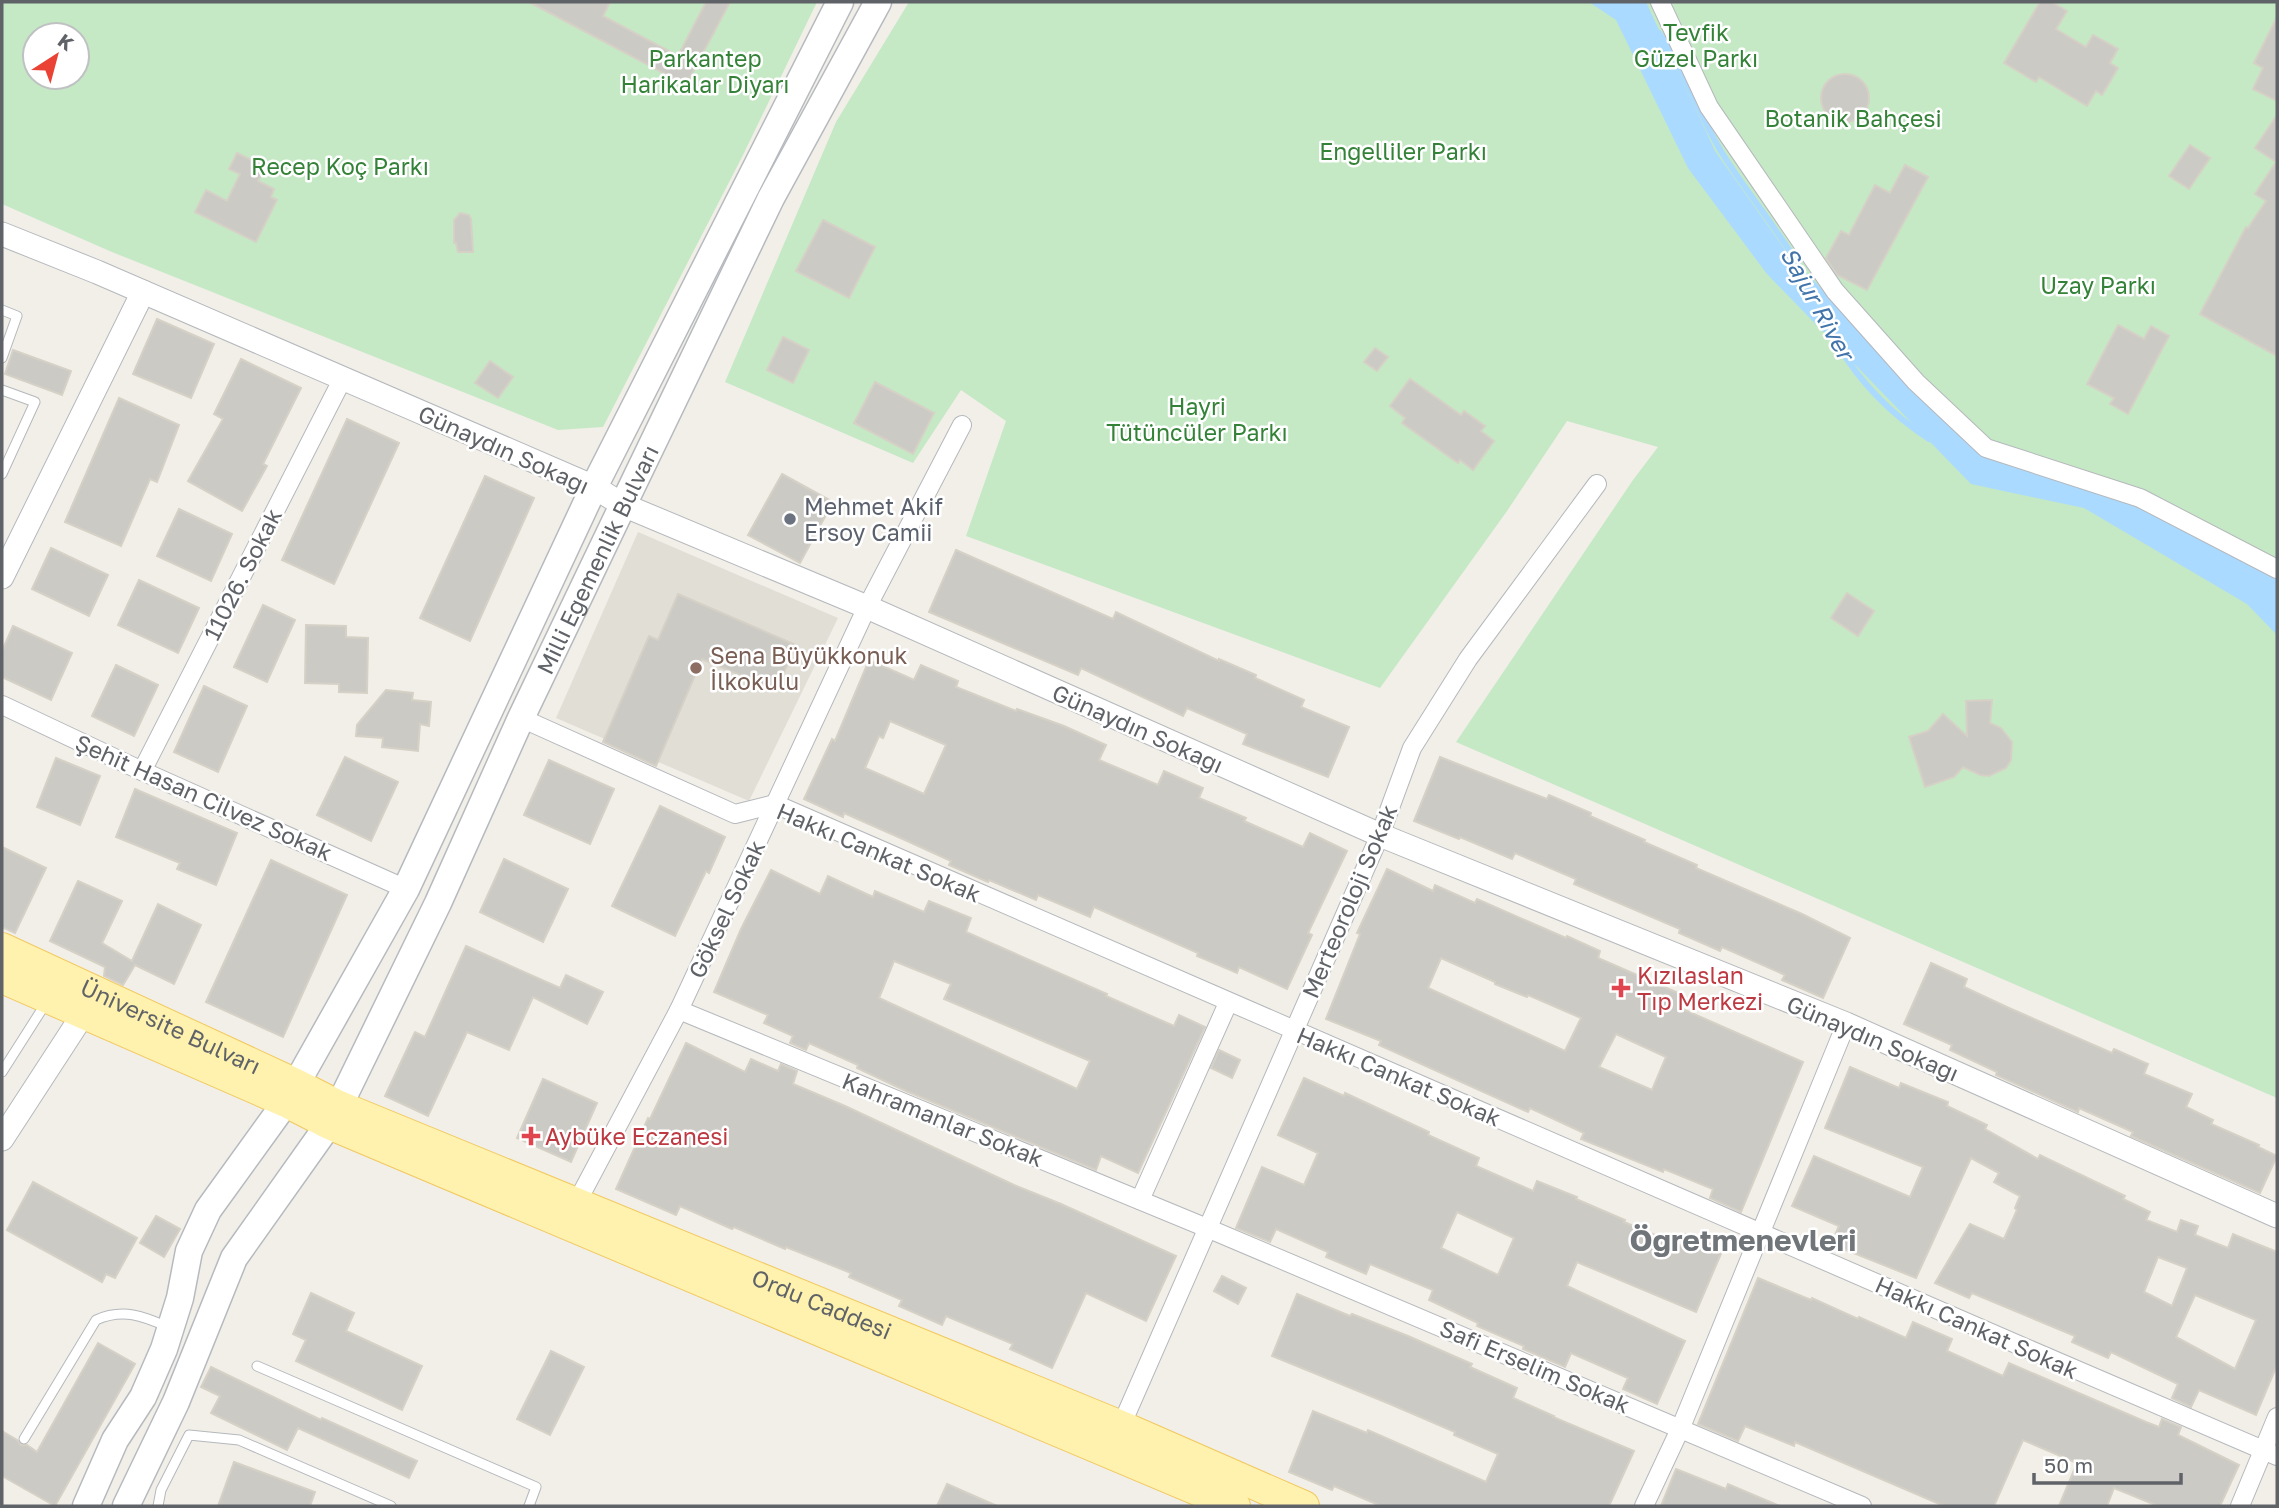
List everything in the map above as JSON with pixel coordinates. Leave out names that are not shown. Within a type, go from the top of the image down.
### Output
[{"type":"main road","name":"Milli Egemenlik Bulvarı","points":[[86,1506],[115,1440],[143,1397],[171,1328],[190,1251],[208,1210],[291,1093],[406,889],[594,487],[840,2]]},
{"type":"main road","name":"Milli Egemenlik Bulvarı","points":[[126,1506],[177,1402],[234,1258],[334,1115],[438,903],[521,718],[771,198],[878,2]]},
{"type":"main road","name":"Üniversite Bulvarı","points":[[2,948],[334,1115]]},
{"type":"main road","name":"Üniversite Bulvarı","points":[[2,978],[84,1013],[291,1093]]},
{"type":"main road","name":"Ordu Caddesi","points":[[334,1115],[577,1202],[1121,1426],[1304,1506]]},
{"type":"main road","name":"Ordu Caddesi","points":[[334,1115],[1235,1506]]},
{"type":"street","points":[[1660,2],[1709,107],[1835,291],[1916,382],[1986,448],[2140,498],[2277,569]]},
{"type":"street","name":"Günaydın Sokağı","points":[[2,233],[594,487],[623,505],[867,607],[1380,835],[1846,1024],[2277,1216]]},
{"type":"street","points":[[2,577],[143,292]]},
{"type":"street","name":"11026. Sokak","points":[[142,771],[343,378]]},
{"type":"street","name":"Göksel Sokak","points":[[577,1202],[679,1010],[867,607],[962,425]]},
{"type":"street","name":"Merteoroloji Sokak","points":[[1121,1426],[1380,835],[1412,748],[1468,659],[1597,484]]},
{"type":"street","name":"Şehit Hasan Cilvez Sokak","points":[[2,705],[406,889]]},
{"type":"street","name":"Hakkı Cankat Sokak","points":[[521,718],[735,814],[775,804],[1228,1003],[2270,1453]]},
{"type":"street","points":[[1140,1200],[1228,1003]]},
{"type":"street","name":"Kahramanlar Sokak","points":[[679,1010],[1207,1228]]},
{"type":"street","points":[[2,1139],[84,1013]]},
{"type":"street","points":[[1644,1506],[1681,1427],[1846,1024]]},
{"type":"street","name":"Safi Erselim Sokak","points":[[1207,1228],[1862,1506]]},
{"type":"street","points":[[2240,1506],[2270,1453],[2277,1417]]},
{"type":"lane","points":[[2,310],[17,316],[2,358]]},
{"type":"lane","points":[[2,390],[36,402],[2,474]]},
{"type":"lane","points":[[2,1072],[49,998]]},
{"type":"lane","points":[[23,1439],[96,1320],[114,1314],[135,1314],[171,1328]]},
{"type":"lane","points":[[257,1366],[536,1487],[529,1506]]},
{"type":"lane","points":[[158,1506],[161,1490],[190,1435],[239,1440],[391,1506]]},
{"type":"shaded area","name":"Sena Büyükkonuk İlkokulu","points":[[638,532],[838,618],[749,801],[556,718]]},
{"type":"green space","name":"Recep Koç Parkı","points":[[2,2],[817,2],[743,155],[603,427],[558,430],[112,252],[2,204]]},
{"type":"green space","points":[[909,2],[2277,2],[2277,1098],[1456,742],[1658,447],[1567,421],[1507,511],[1380,688],[966,536],[1006,421],[961,390],[913,463],[725,382],[836,122]]},
{"type":"water","points":[[1589,2],[1646,2],[1715,151],[1788,254],[1984,456],[2101,483],[2277,576],[2277,635],[2247,604],[2084,508],[1971,484],[1767,274],[1688,168],[1616,20]]},
{"type":"building","points":[[529,2],[610,2],[603,16],[678,56],[706,2],[730,2],[686,85]]},
{"type":"building","points":[[2040,2],[2052,2],[2067,11],[2056,29],[2086,47],[2093,35],[2118,49],[2110,63],[2118,68],[2102,95],[2096,91],[2087,106],[2039,77],[2036,82],[2004,63]]},
{"type":"building","points":[[2277,17],[2277,101],[2253,89],[2263,68],[2254,63]]},
{"type":"building","points":[[1845,74],[1862,81],[1869,98],[1862,115],[1845,122],[1828,115],[1821,98],[1828,81]]},
{"type":"building","points":[[2277,115],[2277,356],[2200,314],[2246,227],[2248,228],[2266,201],[2255,194],[2276,162],[2255,148]]},
{"type":"building","points":[[2190,145],[2210,158],[2189,189],[2169,176]]},
{"type":"building","points":[[237,153],[266,167],[258,181],[274,189],[271,197],[277,200],[256,242],[195,212],[206,190],[227,201],[240,174],[229,169]]},
{"type":"building","points":[[1905,165],[1928,177],[1867,290],[1837,275],[1826,258],[1841,231],[1849,235],[1875,185],[1890,193]]},
{"type":"building","points":[[460,213],[469,215],[471,219],[473,252],[458,252],[454,243],[454,220]]},
{"type":"building","points":[[823,220],[875,247],[849,298],[796,271]]},
{"type":"building","points":[[157,319],[214,344],[191,398],[133,374]]},
{"type":"building","points":[[2118,325],[2144,339],[2151,326],[2169,336],[2128,414],[2110,404],[2114,398],[2087,384]]},
{"type":"building","points":[[783,337],[809,350],[793,383],[767,370]]},
{"type":"building","points":[[1375,348],[1388,357],[1377,371],[1364,362]]},
{"type":"building","points":[[13,350],[71,371],[62,395],[5,374]]},
{"type":"building","points":[[241,359],[301,388],[263,464],[267,466],[242,511],[188,481],[223,419],[214,414]]},
{"type":"building","points":[[490,361],[513,377],[498,398],[475,383]]},
{"type":"building","points":[[1410,379],[1461,415],[1464,411],[1485,426],[1481,431],[1494,441],[1473,470],[1460,460],[1458,463],[1402,423],[1405,418],[1390,406]]},
{"type":"building","points":[[875,382],[934,413],[913,454],[854,423]]},
{"type":"building","points":[[119,398],[179,425],[157,482],[150,479],[121,546],[65,522]]},
{"type":"building","points":[[347,419],[399,443],[334,584],[282,560]]},
{"type":"building","name":"Mehmet Akif Ersoy Camii","points":[[782,474],[833,502],[800,563],[748,535]]},
{"type":"building","points":[[485,476],[534,498],[470,641],[420,618]]},
{"type":"building","points":[[179,509],[232,534],[211,581],[157,556]]},
{"type":"building","points":[[51,548],[108,575],[89,616],[32,589]]},
{"type":"building","points":[[956,550],[1113,619],[1116,612],[1219,661],[1256,675],[1255,678],[1304,700],[1301,707],[1349,727],[1328,777],[1243,744],[1247,734],[1187,708],[1183,716],[1081,668],[1078,675],[929,612]]},
{"type":"building","points":[[139,580],[199,608],[178,653],[118,625]]},
{"type":"building","points":[[1847,593],[1874,611],[1858,636],[1831,618]]},
{"type":"building","points":[[678,594],[796,645],[776,690],[702,659],[656,766],[603,742],[649,636],[658,640]]},
{"type":"building","points":[[263,605],[295,620],[267,682],[234,667]]},
{"type":"building","points":[[306,625],[346,626],[346,637],[368,638],[367,693],[339,692],[339,684],[305,683]]},
{"type":"building","points":[[13,626],[72,653],[51,700],[2,677],[2,651]]},
{"type":"building","points":[[869,660],[914,680],[921,665],[958,681],[956,687],[1016,711],[1017,709],[1064,726],[1106,745],[1099,760],[1158,785],[1164,771],[1203,788],[1199,798],[1303,847],[1310,833],[1347,851],[1308,933],[1312,935],[1287,989],[1239,967],[1237,973],[1094,907],[1090,917],[1038,895],[1036,900],[989,880],[988,882],[949,865],[951,861],[905,840],[804,799],[832,739],[835,741]],"holes":[[[890,721],[946,745],[924,794],[865,768],[879,736],[883,738]]]},
{"type":"building","points":[[116,665],[158,685],[134,736],[92,716]]},
{"type":"building","points":[[204,686],[247,706],[218,772],[174,752]]},
{"type":"building","points":[[386,690],[413,693],[412,700],[431,702],[429,726],[420,724],[418,751],[382,747],[383,738],[356,736],[357,725]]},
{"type":"building","points":[[1992,700],[1990,723],[2001,728],[2012,742],[2011,760],[2006,768],[1989,776],[1963,767],[1954,777],[1925,787],[1909,737],[1928,731],[1943,714],[1967,736],[1966,701]]},
{"type":"building","points":[[345,757],[398,782],[371,841],[317,815]]},
{"type":"building","points":[[1440,757],[1547,799],[1549,795],[1591,813],[1590,816],[1697,865],[1696,868],[1850,938],[1823,998],[1782,980],[1785,975],[1722,947],[1720,951],[1679,933],[1680,929],[1574,884],[1576,879],[1515,853],[1512,859],[1414,821]]},
{"type":"building","points":[[56,758],[100,776],[80,825],[37,807]]},
{"type":"building","points":[[549,760],[614,789],[590,844],[524,815]]},
{"type":"building","points":[[135,789],[237,833],[216,885],[177,869],[180,863],[116,837]]},
{"type":"building","points":[[660,806],[725,837],[675,936],[612,906]]},
{"type":"building","points":[[2,847],[46,868],[15,933],[2,927]]},
{"type":"building","points":[[504,859],[568,889],[543,942],[480,912]]},
{"type":"building","points":[[271,860],[347,895],[283,1037],[206,1002]]},
{"type":"building","points":[[1387,869],[1433,891],[1435,885],[1475,903],[1477,899],[1600,951],[1598,958],[1683,995],[1678,1007],[1803,1062],[1741,1212],[1710,1198],[1713,1189],[1581,1139],[1584,1133],[1530,1108],[1528,1112],[1379,1045],[1381,1041],[1326,1019],[1360,934],[1357,933]],"holes":[[[1441,958],[1495,984],[1581,1018],[1565,1051],[1428,988]],[[1616,1034],[1666,1057],[1652,1090],[1599,1067]]]},
{"type":"building","points":[[771,870],[820,894],[828,876],[873,897],[875,891],[924,912],[929,901],[971,918],[966,932],[1107,994],[1106,996],[1174,1026],[1179,1015],[1205,1027],[1138,1173],[1101,1156],[1096,1170],[906,1091],[809,1043],[806,1050],[790,1043],[793,1036],[764,1023],[768,1015],[714,992],[741,929]],"holes":[[[894,961],[951,984],[944,999],[1090,1061],[1077,1089],[879,998]]]},
{"type":"building","points":[[78,881],[122,901],[102,943],[132,961],[158,904],[201,925],[174,984],[135,965],[123,985],[104,976],[105,967],[50,941]]},
{"type":"building","points":[[466,946],[560,988],[566,975],[603,992],[587,1024],[533,997],[509,1050],[467,1032],[428,1116],[385,1096],[415,1032],[425,1037]]},
{"type":"building","points":[[1931,963],[1967,979],[1964,987],[2009,1008],[2112,1053],[2114,1049],[2148,1064],[2144,1074],[2192,1094],[2186,1107],[2213,1120],[2211,1124],[2277,1156],[2260,1193],[2131,1136],[2133,1132],[2079,1108],[2078,1112],[1996,1075],[1997,1072],[1950,1050],[1952,1045],[1904,1024]]},
{"type":"building","points":[[686,1043],[745,1072],[751,1059],[778,1071],[781,1064],[797,1071],[793,1084],[1176,1256],[1146,1321],[1086,1293],[1052,1368],[1010,1349],[1013,1344],[946,1316],[942,1325],[899,1306],[902,1300],[849,1277],[851,1273],[734,1227],[732,1229],[680,1206],[676,1215],[616,1189]]},
{"type":"building","points":[[1219,1050],[1240,1060],[1232,1078],[1211,1068]]},
{"type":"building","points":[[1850,1067],[1899,1088],[1901,1083],[1948,1102],[1947,1106],[1987,1125],[1985,1129],[2038,1159],[2040,1155],[2125,1196],[2123,1199],[2150,1212],[2146,1220],[2177,1232],[2181,1220],[2198,1226],[2195,1235],[2228,1248],[2233,1234],[2277,1252],[2277,1365],[2256,1415],[2199,1390],[2191,1407],[2172,1398],[2178,1384],[2111,1352],[2108,1358],[2072,1342],[2075,1336],[1972,1293],[1969,1298],[1935,1283],[1970,1224],[2004,1239],[2017,1210],[2015,1208],[2020,1196],[1994,1182],[1999,1173],[1971,1158],[1916,1278],[1831,1244],[1839,1226],[1792,1206],[1814,1156],[1910,1197],[1923,1167],[1825,1128]],"holes":[[[2158,1257],[2187,1268],[2172,1306],[2144,1292]],[[2195,1295],[2256,1320],[2235,1369],[2176,1337]]]},
{"type":"building","points":[[1304,1078],[1344,1096],[1345,1093],[1429,1132],[1428,1135],[1479,1158],[1476,1166],[1533,1191],[1537,1181],[1681,1246],[1686,1234],[1723,1249],[1696,1312],[1577,1262],[1567,1286],[1685,1341],[1657,1404],[1623,1389],[1628,1378],[1571,1353],[1565,1367],[1477,1326],[1478,1323],[1429,1300],[1433,1290],[1370,1264],[1366,1274],[1326,1257],[1328,1252],[1276,1229],[1270,1242],[1236,1228],[1262,1167],[1304,1185],[1318,1153],[1278,1135]],"holes":[[[1457,1212],[1514,1238],[1498,1275],[1441,1248]]]},
{"type":"building","points":[[543,1079],[597,1103],[571,1162],[517,1138]]},
{"type":"building","points":[[33,1182],[137,1238],[115,1278],[106,1274],[102,1282],[7,1230]]},
{"type":"building","points":[[156,1216],[180,1229],[164,1257],[140,1243]]},
{"type":"building","points":[[1222,1276],[1246,1288],[1238,1304],[1214,1291]]},
{"type":"building","points":[[1758,1278],[1906,1338],[1913,1322],[1952,1339],[1947,1351],[2003,1376],[2009,1363],[2159,1427],[2162,1419],[2181,1427],[2178,1435],[2239,1465],[2220,1506],[2158,1506],[2114,1488],[2107,1506],[2059,1506],[2077,1463],[2023,1440],[1994,1506],[1944,1506],[1795,1442],[1794,1446],[1745,1426],[1738,1441],[1698,1424]]},
{"type":"building","points":[[311,1293],[354,1313],[346,1331],[422,1366],[402,1410],[296,1361],[306,1340],[293,1334]]},
{"type":"building","points":[[1297,1294],[1408,1336],[1472,1364],[1470,1367],[1517,1388],[1513,1398],[1634,1451],[1609,1506],[1381,1506],[1334,1486],[1332,1490],[1289,1472],[1313,1411],[1367,1433],[1368,1430],[1486,1482],[1498,1454],[1454,1435],[1455,1432],[1272,1356]]},
{"type":"building","points":[[98,1343],[135,1364],[55,1506],[2,1476],[2,1431],[21,1445],[27,1445],[37,1452]]},
{"type":"building","points":[[551,1351],[584,1367],[550,1435],[517,1419]]},
{"type":"building","points":[[211,1367],[321,1420],[322,1418],[417,1461],[409,1478],[298,1428],[287,1450],[211,1413],[220,1396],[201,1387]]},
{"type":"building","points":[[234,1462],[315,1492],[310,1506],[218,1506]]},
{"type":"building","points":[[1676,1469],[1726,1489],[1728,1484],[1780,1506],[1661,1506]]},
{"type":"building","points":[[947,1484],[997,1506],[937,1506]]},
{"type":"waterway","name":"Sajur River","points":[[1659,33],[1722,153],[1801,269]]},
{"type":"waterway","name":"Sajur River","points":[[1838,345],[1878,397],[1929,439]]},
{"type":"place","name":"Mehmet Akif Ersoy Camii","points":[[790,519]]},
{"type":"place","name":"Sena Büyükkonuk İlkokulu","points":[[696,668]]},
{"type":"place","name":"Kızılaslan Tıp Merkezi","points":[[1621,988]]},
{"type":"place","name":"Aybüke Eczanesi","points":[[531,1136]]},
{"type":"district","name":"Öğretmenevleri","points":[[1743,1240]]},
{"type":"park label","name":"Tevfik Güzel Parkı","points":[[1696,45]]},
{"type":"park label","name":"Parkantep Harikalar Diyarı","points":[[705,71]]},
{"type":"park label","name":"Botanik Bahçesi","points":[[1853,118]]},
{"type":"park label","name":"Engelliler Parkı","points":[[1403,151]]},
{"type":"park label","name":"Uzay Parkı","points":[[2098,285]]},
{"type":"park label","name":"Hayri Tütüncüler Parkı","points":[[1197,419]]}]
